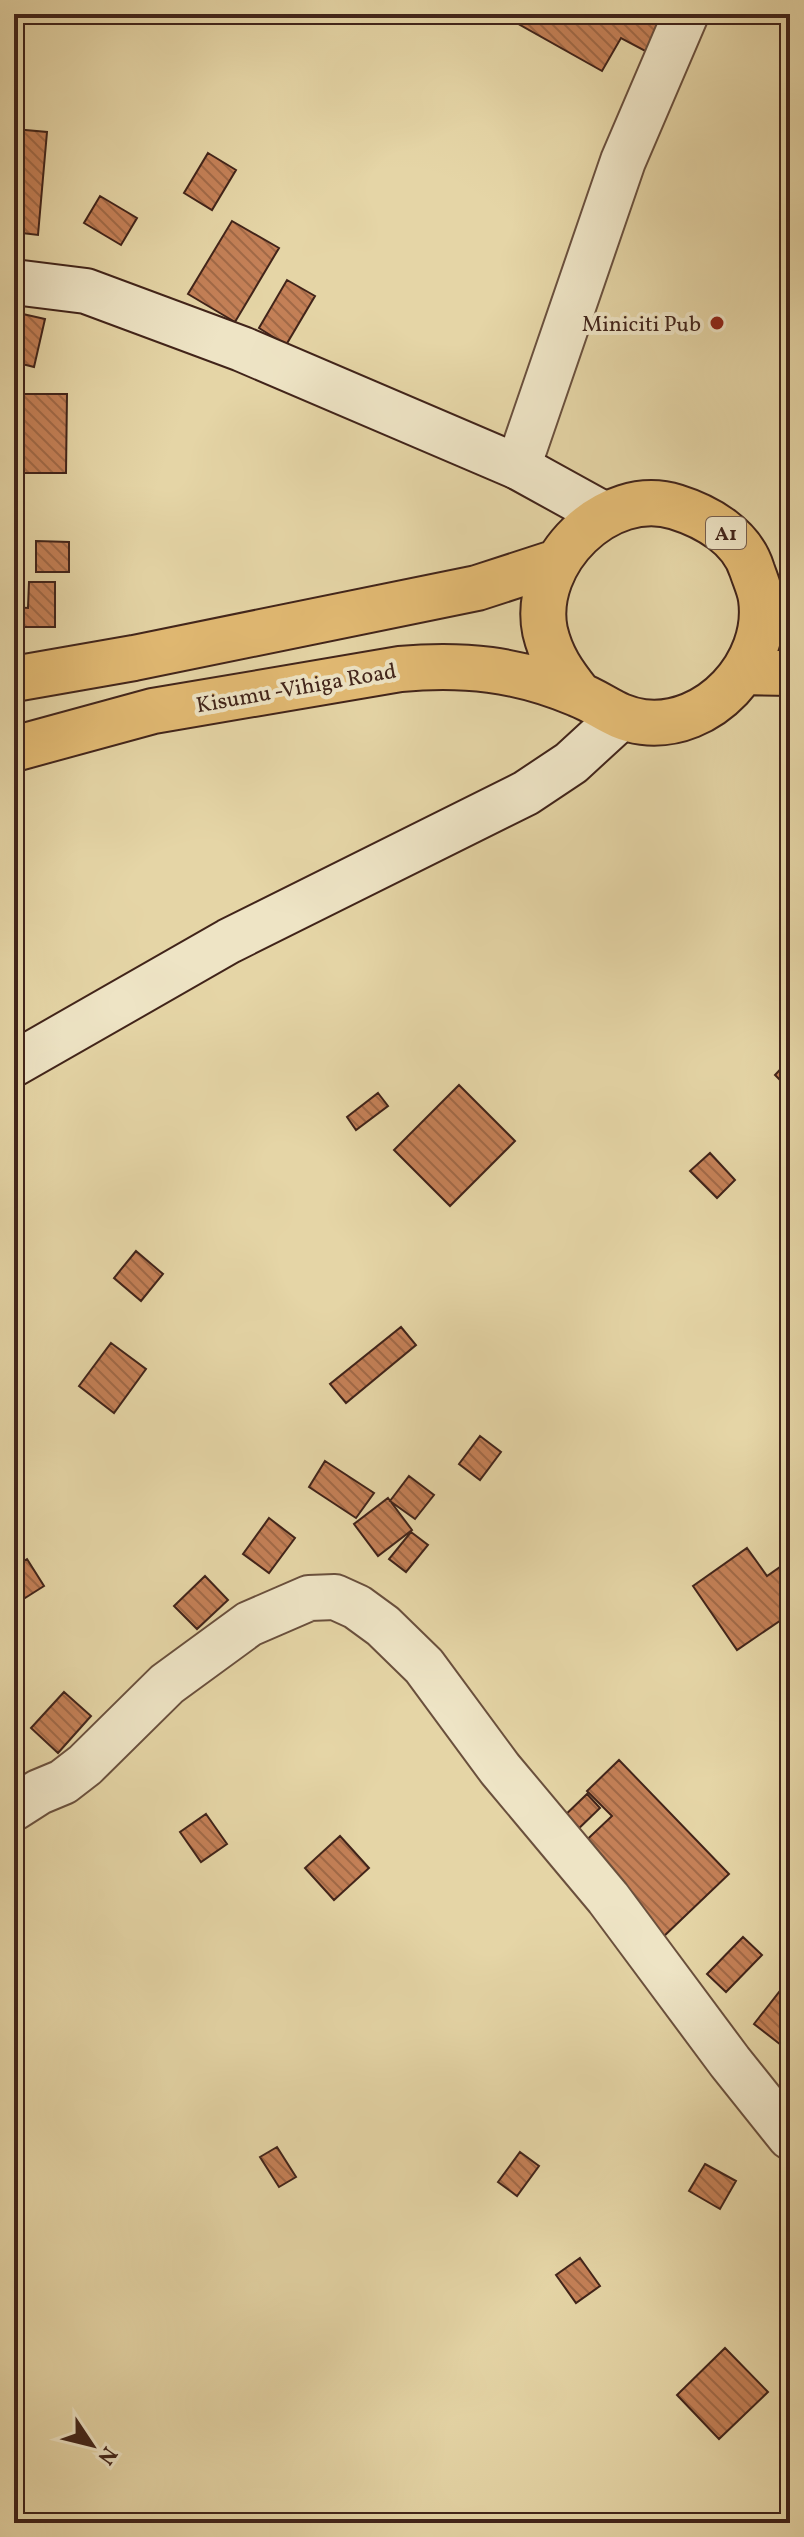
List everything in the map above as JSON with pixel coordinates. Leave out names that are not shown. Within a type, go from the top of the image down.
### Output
[{"type":"highway","name":"A1","points":[[637,505],[671,505],[703,516],[731,536],[750,564],[761,600],[759,638],[744,672],[718,700],[685,718],[647,722],[620,718],[579,694],[556,664],[544,628],[545,595],[557,562],[577,535],[605,515],[637,505]]},
{"type":"highway","points":[[14,679],[134,658],[477,588],[557,562]]},
{"type":"highway","name":"A1","points":[[750,564],[790,581]]},
{"type":"highway","name":"Kisumu -Vihiga Road","points":[[14,749],[153,711],[424,666],[483,667],[579,694]]},
{"type":"highway","points":[[744,672],[790,673]]},
{"type":"street","points":[[518,467],[623,161],[686,14]]},
{"type":"street","points":[[14,282],[86,291],[168,320],[518,467],[605,515]]},
{"type":"street","points":[[14,1064],[229,941],[526,793],[571,763],[620,718]]},
{"type":"street","points":[[14,1808],[39,1792],[63,1782],[85,1765],[167,1684],[249,1624],[309,1598],[335,1597],[357,1607],[383,1626],[424,1666],[500,1769],[608,1898],[730,2062],[787,2125]]},
{"type":"building","points":[[519,14],[628,14],[638,19],[641,14],[654,14],[668,22],[649,53],[621,38],[602,71],[515,22]]},
{"type":"building","points":[[14,129],[47,132],[38,235],[14,232]]},
{"type":"building","points":[[208,153],[236,170],[212,210],[184,193]]},
{"type":"building","points":[[100,196],[137,218],[121,245],[84,223]]},
{"type":"building","points":[[232,221],[279,248],[235,322],[188,294]]},
{"type":"building","points":[[287,280],[315,296],[286,345],[259,328]]},
{"type":"building","points":[[14,312],[45,319],[34,367],[14,362]]},
{"type":"building","points":[[14,394],[67,394],[66,473],[14,473]]},
{"type":"building","points":[[36,541],[69,542],[69,572],[36,572]]},
{"type":"building","points":[[29,582],[55,582],[55,627],[14,627],[14,607],[28,608]]},
{"type":"building","points":[[790,1059],[790,1090],[775,1075]]},
{"type":"building","points":[[459,1085],[515,1141],[450,1206],[394,1150]]},
{"type":"building","points":[[378,1093],[388,1106],[356,1130],[347,1117]]},
{"type":"building","points":[[710,1153],[735,1180],[717,1198],[690,1171]]},
{"type":"building","points":[[136,1251],[163,1274],[141,1301],[114,1278]]},
{"type":"building","points":[[401,1327],[416,1345],[346,1403],[330,1384]]},
{"type":"building","points":[[111,1343],[146,1369],[114,1413],[79,1386]]},
{"type":"building","points":[[480,1436],[501,1452],[480,1480],[459,1464]]},
{"type":"building","points":[[325,1461],[374,1493],[356,1518],[309,1487]]},
{"type":"building","points":[[409,1476],[434,1495],[415,1519],[390,1501]]},
{"type":"building","points":[[388,1498],[412,1530],[378,1556],[354,1524]]},
{"type":"building","points":[[269,1518],[295,1538],[269,1573],[243,1554]]},
{"type":"building","points":[[790,1531],[790,1550],[781,1537]]},
{"type":"building","points":[[411,1532],[428,1545],[406,1572],[389,1559]]},
{"type":"building","points":[[747,1548],[767,1576],[790,1560],[790,1614],[737,1650],[693,1586]]},
{"type":"building","points":[[27,1559],[44,1586],[14,1605],[14,1567]]},
{"type":"building","points":[[205,1576],[228,1600],[197,1629],[174,1606]]},
{"type":"building","points":[[64,1692],[91,1716],[58,1753],[31,1728]]},
{"type":"building","points":[[619,1760],[729,1874],[662,1938],[577,1849],[612,1816],[587,1791]]},
{"type":"building","points":[[587,1794],[600,1808],[573,1834],[559,1821]]},
{"type":"building","points":[[206,1814],[227,1844],[201,1862],[180,1832]]},
{"type":"building","points":[[340,1836],[369,1868],[334,1900],[305,1868]]},
{"type":"building","points":[[743,1937],[762,1955],[726,1992],[707,1974]]},
{"type":"building","points":[[790,1978],[790,2052],[754,2024]]},
{"type":"building","points":[[277,2147],[296,2177],[279,2187],[260,2157]]},
{"type":"building","points":[[520,2152],[539,2166],[517,2196],[498,2182]]},
{"type":"building","points":[[705,2164],[736,2181],[720,2209],[689,2191]]},
{"type":"building","points":[[580,2258],[600,2286],[576,2303],[556,2275]]},
{"type":"building","points":[[725,2348],[768,2392],[719,2439],[677,2395]]},
{"type":"place","name":"Miniciti Pub","points":[[717,323]]}]
